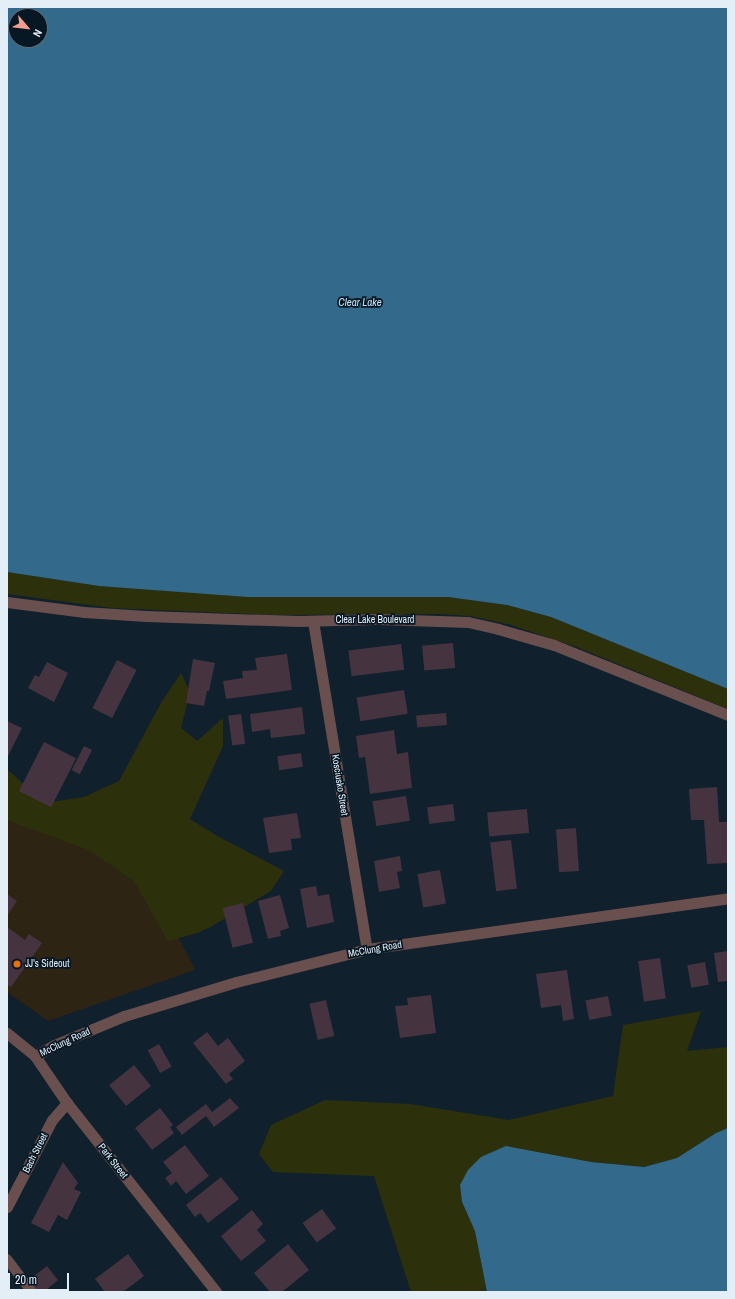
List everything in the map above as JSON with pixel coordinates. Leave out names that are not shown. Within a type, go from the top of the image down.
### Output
[{"type":"street","name":"Clear Lake Boulevard","points":[[7,602],[84,612],[146,616],[313,621],[438,620],[468,622],[554,645],[728,715]]},
{"type":"street","name":"Kosciusko Street","points":[[313,621],[367,949]]},
{"type":"street","name":"McClung Road","points":[[35,1056],[54,1045],[124,1016],[236,982],[367,949],[728,898]]},
{"type":"street","name":"Park Street","points":[[7,1033],[35,1056],[67,1103],[216,1292]]},
{"type":"street","name":"Bach Street","points":[[7,1207],[52,1120],[67,1103]]},
{"type":"lane","points":[[7,1259],[32,1292]]},
{"type":"shaded area","points":[[7,803],[144,869],[195,970],[48,1021],[7,992]]},
{"type":"green space","points":[[7,572],[99,586],[448,597],[507,605],[551,617],[728,689],[728,709],[579,648],[511,625],[471,616],[439,614],[276,615],[112,608],[7,594]]},
{"type":"green space","points":[[181,673],[190,692],[181,728],[197,741],[223,718],[223,746],[190,819],[219,837],[284,871],[271,891],[198,933],[168,941],[134,881],[89,850],[7,820],[7,769],[44,803],[84,797],[119,781],[161,703]]},
{"type":"green space","points":[[701,1011],[687,1051],[728,1047],[728,1128],[716,1133],[677,1158],[644,1167],[591,1162],[460,1185],[462,1202],[475,1230],[487,1292],[411,1292],[374,1176],[273,1172],[259,1154],[271,1125],[325,1100],[410,1104],[509,1120],[613,1096],[623,1025]]},
{"type":"water","name":"Clear Lake","points":[[7,7],[728,7],[728,689],[551,617],[507,605],[448,597],[248,597],[99,586],[7,572]]},
{"type":"water","points":[[728,1128],[728,1292],[487,1292],[475,1231],[462,1202],[460,1185],[468,1170],[481,1157],[506,1146],[591,1162],[644,1167],[677,1158],[716,1133]]},
{"type":"building","points":[[453,643],[455,668],[424,671],[422,646]]},
{"type":"building","points":[[401,644],[404,670],[352,676],[348,650]]},
{"type":"building","points":[[287,654],[292,690],[226,699],[223,681],[243,678],[242,671],[257,670],[255,658]]},
{"type":"building","points":[[193,659],[215,663],[204,706],[186,703]]},
{"type":"building","points":[[117,660],[137,670],[112,718],[92,708]]},
{"type":"building","points":[[47,662],[68,673],[54,702],[28,688],[35,675],[39,677]]},
{"type":"building","points":[[404,690],[408,714],[360,721],[357,698]]},
{"type":"building","points":[[302,707],[305,734],[271,738],[270,729],[252,732],[250,714]]},
{"type":"building","points":[[446,713],[447,725],[417,728],[416,716]]},
{"type":"building","points":[[241,714],[245,744],[232,746],[228,716]]},
{"type":"building","points":[[7,721],[22,728],[8,756],[7,755]]},
{"type":"building","points":[[394,730],[397,754],[408,752],[412,788],[370,794],[365,757],[359,758],[356,736]]},
{"type":"building","points":[[44,742],[76,758],[51,807],[19,791]]},
{"type":"building","points":[[84,746],[92,750],[80,774],[72,770]]},
{"type":"building","points":[[301,753],[303,767],[279,770],[277,756]]},
{"type":"building","points":[[717,787],[719,822],[728,822],[728,863],[707,864],[704,820],[691,820],[689,789]]},
{"type":"building","points":[[406,796],[410,821],[376,826],[372,801]]},
{"type":"building","points":[[453,804],[455,821],[429,824],[427,807]]},
{"type":"building","points":[[527,809],[529,833],[489,836],[487,812]]},
{"type":"building","points":[[297,813],[301,838],[291,839],[292,850],[269,853],[263,818]]},
{"type":"building","points":[[576,828],[579,871],[559,872],[556,829]]},
{"type":"building","points":[[511,840],[517,889],[496,891],[490,843]]},
{"type":"building","points":[[400,856],[402,871],[397,872],[400,888],[379,892],[374,861]]},
{"type":"building","points":[[440,870],[446,903],[423,907],[417,874]]},
{"type":"building","points":[[316,886],[318,896],[329,894],[334,922],[307,928],[300,889]]},
{"type":"building","points":[[7,894],[17,901],[7,916]]},
{"type":"building","points":[[280,895],[289,928],[280,931],[281,936],[268,939],[258,901]]},
{"type":"building","points":[[243,903],[253,943],[233,948],[223,908]]},
{"type":"building","name":"JJ's Sideout","points":[[7,927],[25,940],[29,934],[42,943],[11,987],[7,985]]},
{"type":"building","points":[[728,951],[728,981],[718,982],[714,953]]},
{"type":"building","points":[[660,958],[666,999],[644,1002],[638,961]]},
{"type":"building","points":[[705,962],[709,985],[691,988],[687,965]]},
{"type":"building","points":[[567,970],[574,1019],[563,1021],[561,1005],[541,1008],[536,974]]},
{"type":"building","points":[[431,995],[436,1033],[400,1038],[395,1006],[408,1005],[407,998]]},
{"type":"building","points":[[608,996],[612,1016],[589,1020],[585,1000]]},
{"type":"building","points":[[326,1000],[334,1036],[318,1040],[309,1004]]},
{"type":"building","points":[[207,1032],[218,1046],[228,1038],[245,1061],[229,1074],[233,1079],[226,1084],[193,1043]]},
{"type":"building","points":[[159,1044],[172,1067],[160,1073],[148,1050]]},
{"type":"building","points":[[134,1065],[151,1086],[126,1106],[109,1085]]},
{"type":"building","points":[[230,1098],[239,1108],[214,1127],[206,1116],[182,1135],[176,1127],[206,1104],[212,1112]]},
{"type":"building","points":[[160,1108],[173,1125],[170,1127],[174,1133],[152,1150],[135,1128]]},
{"type":"building","points":[[185,1145],[209,1176],[186,1194],[176,1181],[171,1186],[165,1178],[172,1173],[163,1162]]},
{"type":"building","points":[[63,1162],[78,1183],[74,1189],[81,1192],[67,1220],[58,1215],[49,1232],[31,1223]]},
{"type":"building","points":[[221,1177],[239,1199],[208,1223],[200,1213],[195,1217],[186,1205]]},
{"type":"building","points":[[322,1209],[336,1228],[317,1243],[303,1223]]},
{"type":"building","points":[[252,1210],[263,1224],[257,1230],[266,1241],[241,1261],[221,1236]]},
{"type":"building","points":[[288,1244],[309,1270],[282,1292],[270,1292],[254,1273]]},
{"type":"building","points":[[128,1254],[144,1276],[123,1292],[105,1292],[95,1279]]},
{"type":"building","points":[[47,1266],[58,1280],[44,1292],[36,1292],[27,1281]]},
{"type":"place","name":"JJ's Sideout","points":[[17,964]]}]
